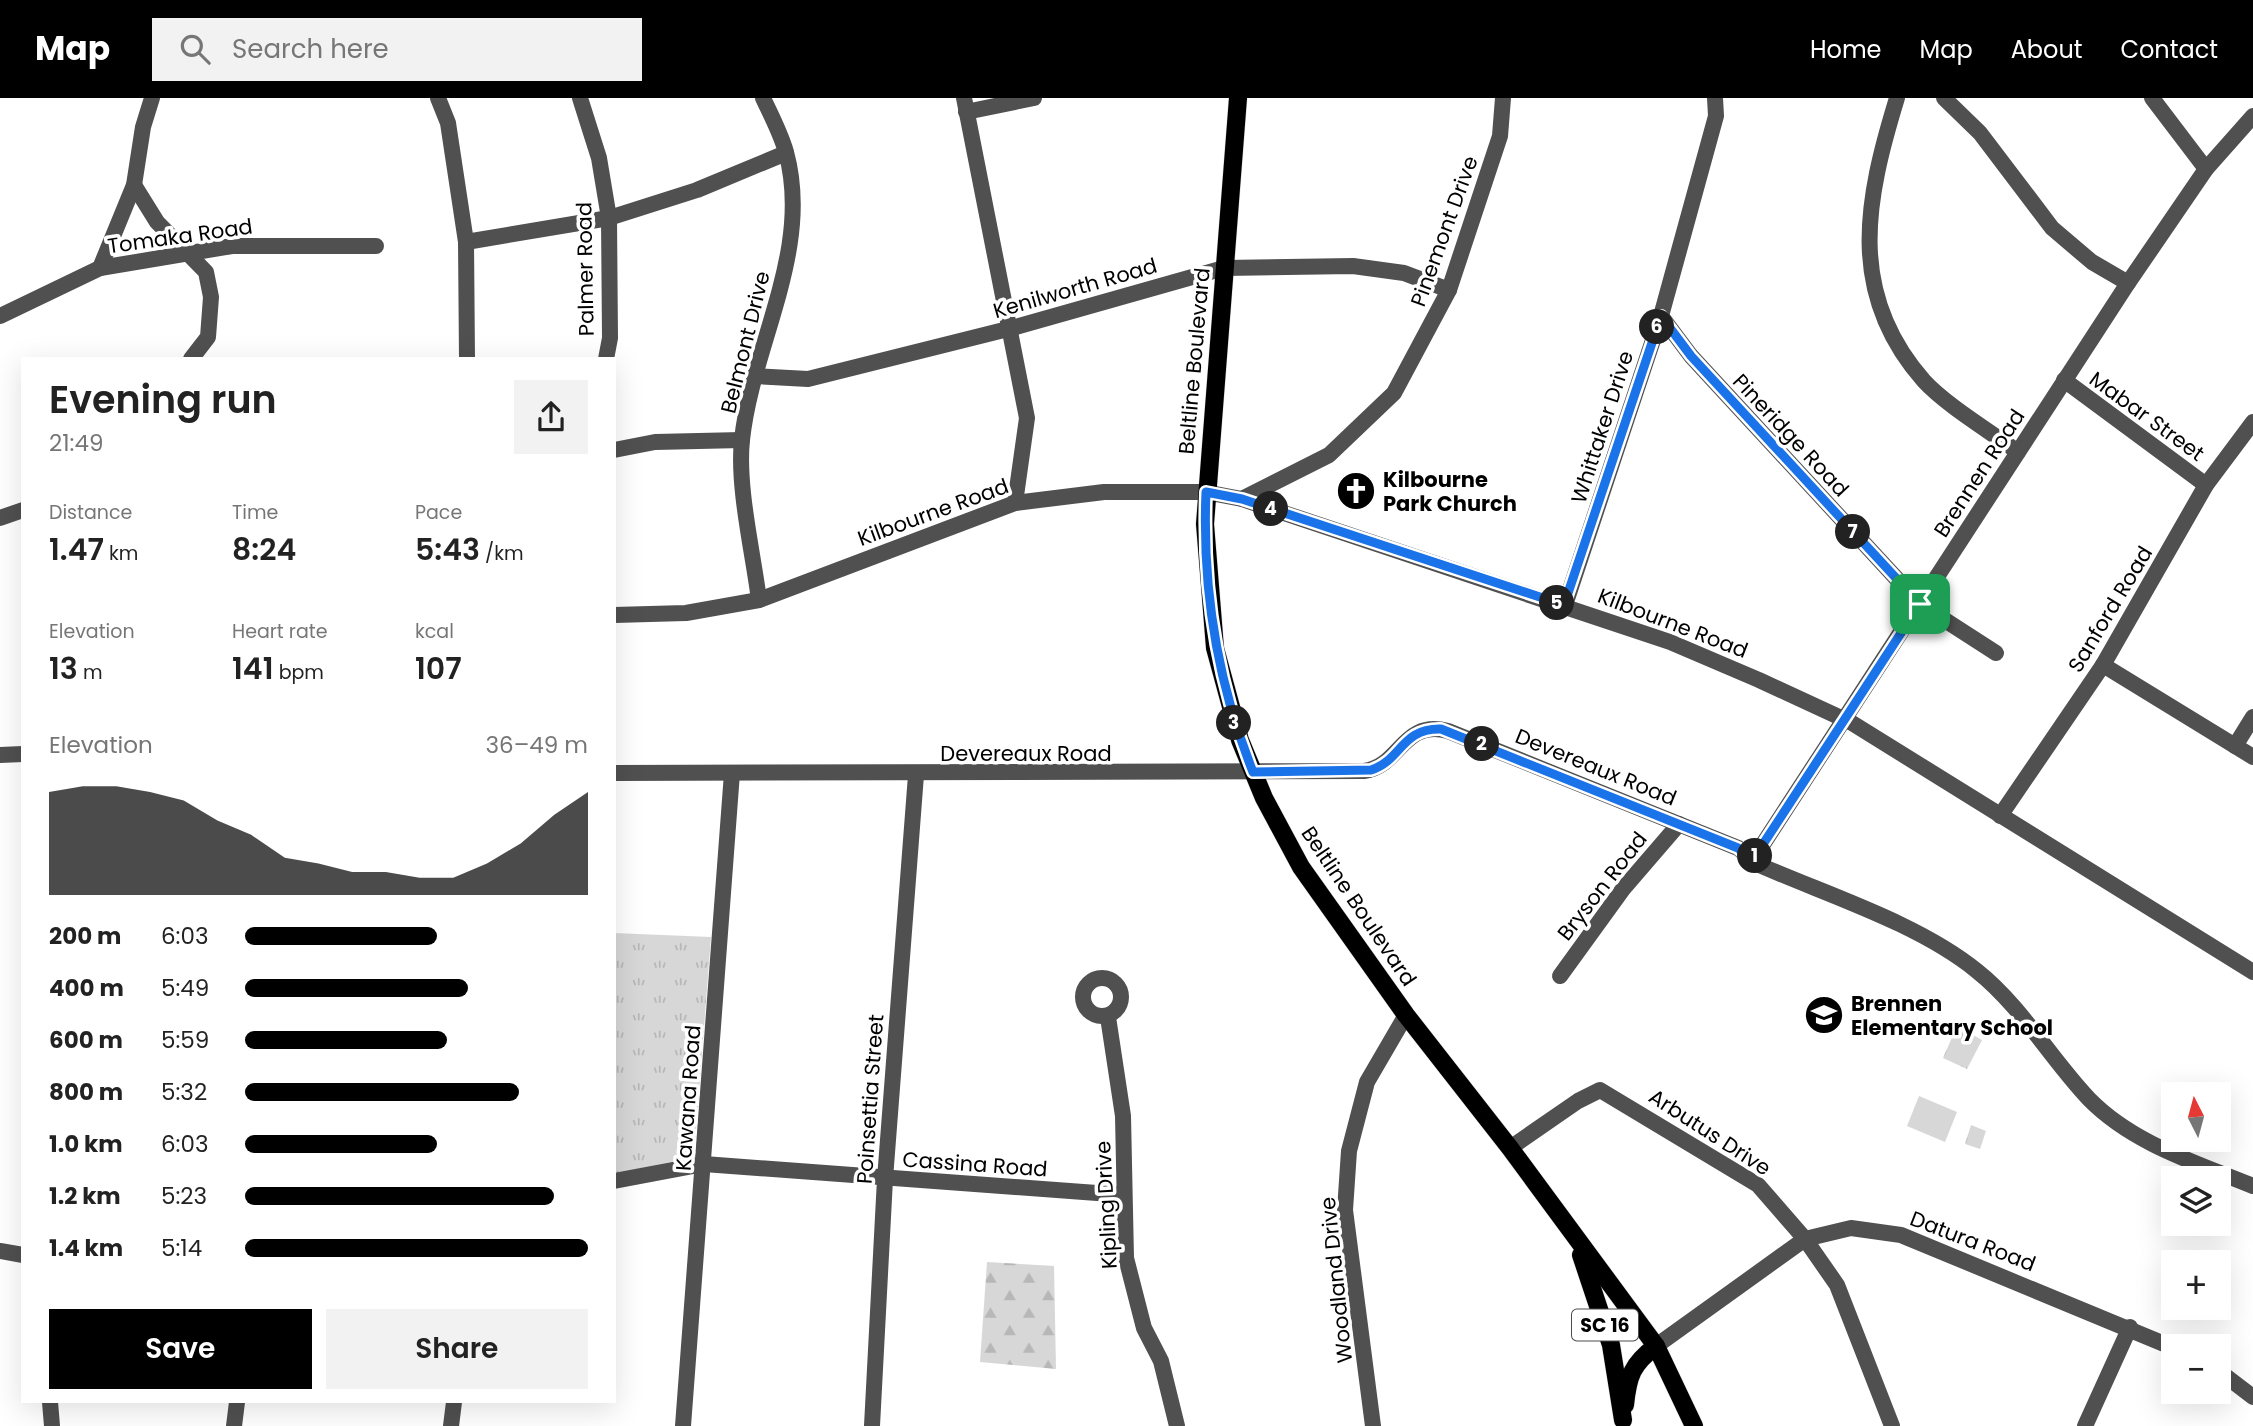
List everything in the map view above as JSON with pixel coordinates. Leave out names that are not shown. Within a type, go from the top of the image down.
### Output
[{"type":"main road","name":"Beltline Boulevard","points":[[1238,98],[1206,492],[1205,559],[1215,648],[1229,705],[1253,772],[1301,867],[1406,1016],[1510,1148],[1573,1234]]},
{"type":"main road","name":"SC 16","points":[[1573,1234],[1656,1346]]},
{"type":"main road","name":"SC 16","points":[[1573,1234],[1611,1345],[1623,1423]]},
{"type":"main road","name":"Datura Road","points":[[1623,1423],[1628,1383],[1638,1360],[1656,1346]]},
{"type":"main road","points":[[1656,1346],[1694,1426]]},
{"type":"street","points":[[100,268],[134,185],[143,127],[152,98]]},
{"type":"street","points":[[438,98],[448,123],[466,242],[467,357]]},
{"type":"street","name":"Palmer Road","points":[[580,98],[599,158],[609,218],[610,338],[606,357]]},
{"type":"street","name":"Belmont Drive","points":[[758,600],[741,463],[742,440],[755,376],[782,283],[791,229],[786,153],[763,98]]},
{"type":"street","points":[[1015,503],[1027,418],[1012,328],[965,105],[1034,98]]},
{"type":"street","name":"Pinemont Drive","points":[[1242,499],[1329,454],[1394,393],[1449,290],[1500,136],[1503,98]]},
{"type":"street","name":"Whittaker Drive","points":[[1564,605],[1661,316],[1716,116],[1714,98]]},
{"type":"street","points":[[1897,98],[1869,205],[1867,250],[1879,301],[1900,350],[1926,383],[2018,452]]},
{"type":"street","points":[[1944,98],[1980,133],[2052,228],[2092,262],[2129,283]]},
{"type":"street","points":[[2152,98],[2206,169]]},
{"type":"street","name":"Brennen Road","points":[[1752,861],[2064,380],[2206,169],[2250,124]]},
{"type":"street","points":[[466,242],[609,218],[697,190],[786,153]]},
{"type":"street","points":[[134,185],[157,222],[206,272],[211,297],[208,337],[193,357]]},
{"type":"street","name":"Tomaka Road","points":[[0,316],[100,268],[232,246],[376,246]]},
{"type":"street","name":"Kenilworth Road","points":[[755,376],[807,379],[1012,328],[1224,268],[1353,266],[1404,273],[1449,290]]},
{"type":"street","name":"Pineridge Road","points":[[1661,316],[1691,356],[1920,604],[1996,653]]},
{"type":"street","name":"Mabar Street","points":[[2064,380],[2206,485]]},
{"type":"street","name":"Sanford Road","points":[[2000,816],[2103,665],[2206,485],[2253,422]]},
{"type":"street","points":[[616,450],[655,442],[742,440]]},
{"type":"street","name":"Kilbourne Road","points":[[616,611],[686,613],[758,600],[1015,503],[1104,492],[1206,492],[1242,499],[1564,605],[1715,660],[1845,720],[2253,972]]},
{"type":"street","points":[[0,518],[21,511]]},
{"type":"street","points":[[2103,665],[2253,757]]},
{"type":"street","points":[[2235,746],[2253,717]]},
{"type":"street","name":"Devereaux Road","points":[[616,773],[916,775],[1371,770],[1384,764],[1415,733],[1441,729],[1738,848],[1752,861],[1867,911],[1955,956],[1996,988],[2090,1100],[2109,1116],[2169,1151],[2253,1186]]},
{"type":"street","points":[[0,755],[21,754]]},
{"type":"street","name":"Kawana Road","points":[[682,1426],[732,773]]},
{"type":"street","name":"Poinsettia Street","points":[[872,1426],[885,1179],[916,775]]},
{"type":"street","name":"Bryson Road","points":[[1560,976],[1623,889],[1679,824]]},
{"type":"street","name":"Woodland Drive","points":[[1373,1426],[1345,1210],[1349,1151],[1367,1082],[1406,1016]]},
{"type":"street","name":"Kipling Drive","points":[[1108,1017],[1123,1116],[1126,1258],[1144,1328],[1161,1362],[1177,1426]]},
{"type":"street","name":"Arbutus Drive","points":[[1510,1148],[1578,1101],[1600,1090],[1758,1185],[1805,1239],[1837,1285],[1892,1426]]},
{"type":"street","name":"Cassina Road","points":[[616,1181],[704,1164],[1124,1195]]},
{"type":"street","name":"Datura Road","points":[[1656,1346],[1805,1239],[1851,1228],[1901,1235],[2161,1342]]},
{"type":"street","points":[[0,1251],[21,1255]]},
{"type":"street","points":[[2085,1426],[2130,1328]]},
{"type":"street","points":[[2231,1380],[2253,1397]]},
{"type":"street","points":[[50,1403],[52,1426]]},
{"type":"street","points":[[234,1426],[237,1403]]},
{"type":"street","points":[[451,1426],[454,1403]]},
{"type":"green space","points":[[616,933],[711,937],[694,1157],[616,1174]]},
{"type":"green space","points":[[1957,1026],[1982,1040],[1967,1069],[1943,1058]]},
{"type":"green space","points":[[1919,1096],[1957,1112],[1945,1142],[1907,1126]]},
{"type":"green space","points":[[1971,1125],[1986,1131],[1980,1149],[1965,1144]]},
{"type":"green space","points":[[987,1262],[1054,1266],[1056,1369],[980,1362]]},
{"type":"place","name":"Kilbourne Park Church","points":[[1356,491]]},
{"type":"place","name":"Brennen Elementary School","points":[[1824,1015]]},
{"type":"route","points":[[1661,316],[1691,356],[1920,604],[1752,861],[1738,848],[1441,729],[1415,733],[1377,769],[1253,772],[1229,705],[1215,648],[1205,559],[1206,492],[1242,499],[1564,605],[1661,316]]}]
